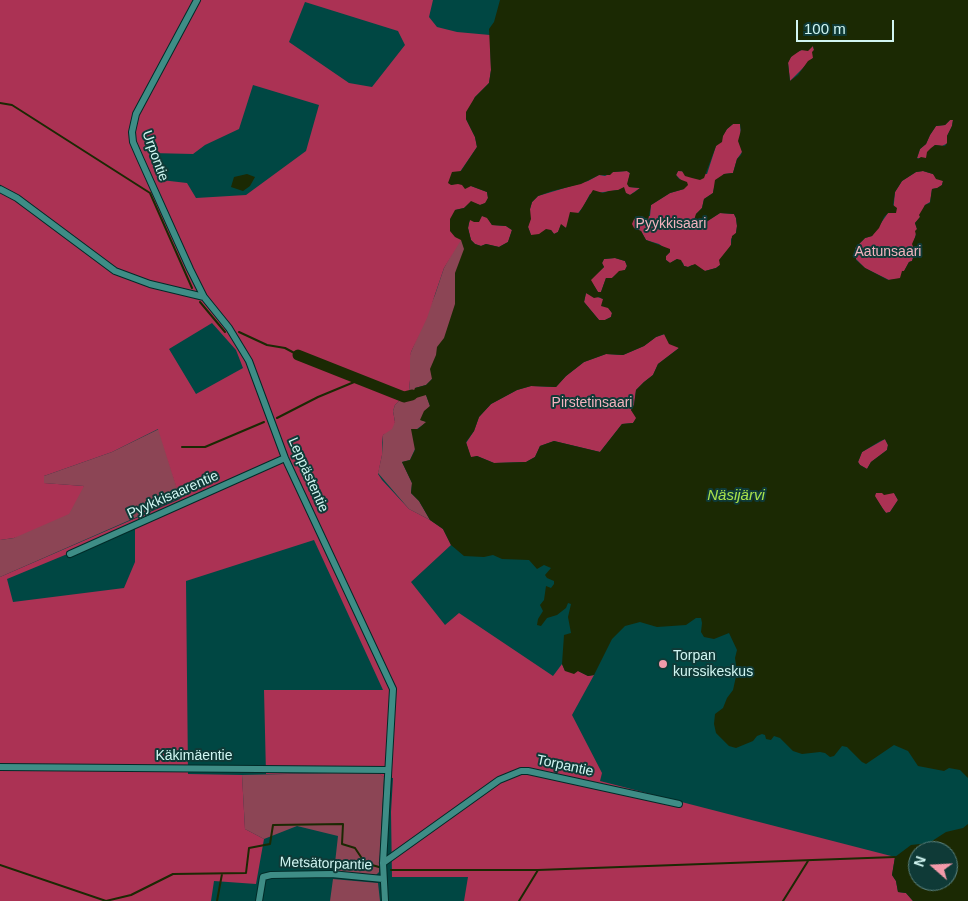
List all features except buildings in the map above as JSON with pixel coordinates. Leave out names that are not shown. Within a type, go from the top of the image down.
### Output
[{"type":"street","name":"Urpontie","points":[[197,0],[136,114],[132,132],[133,142],[140,158],[204,296]]},
{"type":"street","points":[[0,189],[17,198],[115,271],[150,284],[204,296]]},
{"type":"street","name":"Leppästentie","points":[[204,296],[229,328],[249,362],[286,458],[393,689],[383,863],[385,901]]},
{"type":"street","name":"Pyykkisaarentie","points":[[70,554],[286,458]]},
{"type":"street","name":"Käkimäentie","points":[[0,768],[388,770]]},
{"type":"street","name":"Torpantie","points":[[383,863],[499,780],[521,771],[528,770],[679,804]]},
{"type":"street","name":"Metsätorpantie","points":[[259,901],[263,877],[271,875],[331,874],[383,879]]},
{"type":"shaded area","points":[[460,239],[475,244],[432,379],[426,385],[415,388],[426,395],[430,406],[421,420],[427,422],[417,429],[415,449],[410,460],[402,462],[412,483],[411,493],[419,501],[430,520],[409,509],[378,473],[382,455],[383,435],[395,422],[393,411],[395,405],[409,391],[409,359],[411,352],[444,268]]},
{"type":"shaded area","points":[[159,429],[180,498],[0,577],[0,540],[14,538],[84,486],[43,483],[44,476],[112,452]]},
{"type":"shaded area","points":[[377,772],[384,777],[379,872],[375,876],[334,872],[338,836],[297,826],[264,839],[245,829],[242,775]]},
{"type":"shaded area","points":[[333,879],[378,883],[380,901],[330,901]]},
{"type":"green space","points":[[0,0],[433,0],[429,17],[437,27],[457,32],[490,35],[491,70],[489,83],[475,97],[466,119],[475,137],[477,147],[451,185],[458,183],[471,186],[487,192],[488,198],[486,203],[480,205],[471,202],[464,208],[455,210],[461,240],[444,268],[427,318],[411,352],[409,391],[395,405],[393,411],[395,422],[392,429],[383,435],[382,455],[378,474],[409,509],[443,529],[451,545],[411,582],[445,625],[459,613],[553,676],[562,664],[565,671],[578,671],[588,676],[594,675],[572,715],[602,773],[600,781],[895,857],[892,875],[896,881],[898,892],[906,893],[913,901],[464,901],[468,877],[392,877],[391,812],[393,778],[384,777],[376,772],[266,774],[264,690],[383,690],[314,540],[186,581],[188,774],[242,775],[245,829],[264,839],[256,884],[214,881],[211,901],[0,901],[0,577],[180,499],[158,429],[112,452],[44,476],[44,483],[84,486],[69,514],[14,538],[0,540]],"holes":[[[305,2],[398,31],[405,45],[372,87],[349,83],[289,42]],[[253,85],[319,105],[306,151],[246,195],[196,198],[187,183],[161,180],[151,153],[193,154],[205,145],[239,129]],[[212,323],[236,350],[243,368],[196,394],[169,349]],[[135,526],[135,562],[124,588],[13,602],[7,579]]]},
{"type":"green space","points":[[813,46],[813,58],[790,81],[788,62],[791,57],[794,53]]},
{"type":"green space","points":[[950,120],[953,120],[947,136],[948,143],[942,146],[935,145],[926,159],[917,158],[920,149],[926,144],[936,126],[945,125]]},
{"type":"green space","name":"Pyykkisaari","points":[[733,124],[740,124],[742,152],[737,159],[733,173],[724,174],[714,188],[713,193],[704,199],[702,208],[696,214],[695,229],[699,229],[703,224],[720,213],[734,214],[737,226],[736,233],[731,239],[731,245],[720,265],[716,268],[705,271],[692,265],[684,266],[677,259],[670,263],[666,260],[666,256],[670,252],[659,244],[646,240],[641,231],[634,229],[631,224],[638,216],[650,216],[651,205],[670,193],[684,189],[683,182],[676,175],[678,171],[707,174],[716,146],[727,129]]},
{"type":"green space","points":[[627,171],[630,173],[629,187],[640,188],[630,195],[618,190],[590,194],[583,207],[566,228],[561,225],[558,232],[554,234],[551,230],[539,235],[531,235],[528,227],[530,209],[532,202],[538,196],[588,181],[599,175],[605,176],[613,172]]},
{"type":"green space","name":"Aatunsaari","points":[[923,171],[933,174],[943,181],[942,185],[932,189],[930,202],[925,205],[915,223],[917,229],[913,246],[915,252],[912,261],[909,262],[900,279],[889,280],[865,268],[856,259],[855,248],[865,238],[872,236],[888,213],[893,213],[895,192],[902,181],[916,172]]},
{"type":"green space","points":[[482,216],[487,217],[492,225],[506,226],[512,230],[508,242],[499,247],[486,244],[481,246],[471,240],[468,228],[470,219]]},
{"type":"green space","points":[[615,258],[625,261],[627,266],[625,270],[612,278],[606,278],[601,292],[598,292],[590,280],[604,267],[602,263],[604,259]]},
{"type":"green space","points":[[586,293],[603,299],[612,313],[611,317],[599,320],[584,302]]},
{"type":"green space","name":"Pirstetinsaari","points":[[665,334],[679,348],[658,364],[653,375],[636,390],[634,405],[631,410],[637,418],[633,423],[622,424],[600,452],[554,441],[540,446],[535,457],[526,462],[494,463],[477,456],[471,458],[466,443],[474,431],[479,417],[491,404],[517,390],[531,386],[556,387],[566,376],[584,362],[606,354],[623,355]]},
{"type":"green space","points":[[885,439],[888,445],[887,450],[871,462],[867,469],[860,465],[858,462],[862,452]]},
{"type":"green space","points":[[876,493],[894,493],[898,500],[890,512],[886,513],[883,509],[874,496]]},
{"type":"water","name":"Näsijärvi","points":[[500,0],[968,0],[968,778],[960,770],[949,768],[944,771],[918,766],[908,751],[894,745],[866,764],[847,747],[842,746],[834,756],[830,757],[820,752],[802,754],[793,751],[780,738],[774,736],[771,740],[766,739],[765,735],[762,734],[753,741],[736,748],[729,746],[716,733],[714,724],[715,714],[723,708],[733,690],[737,672],[735,658],[737,650],[729,633],[714,639],[704,637],[701,632],[701,618],[696,618],[686,625],[657,627],[640,622],[625,626],[612,639],[594,675],[588,676],[578,671],[574,674],[565,671],[562,664],[564,635],[571,633],[568,617],[571,604],[568,603],[566,608],[557,615],[547,618],[541,626],[537,625],[543,611],[540,605],[544,600],[546,586],[551,588],[554,584],[554,581],[545,575],[551,568],[544,565],[537,569],[529,560],[502,559],[493,555],[484,557],[464,556],[451,545],[443,529],[430,520],[419,501],[411,493],[412,483],[402,462],[410,460],[415,450],[411,429],[418,429],[426,422],[420,420],[424,411],[430,406],[426,395],[416,398],[412,395],[415,388],[426,385],[432,379],[430,369],[437,347],[444,338],[455,304],[455,273],[464,249],[461,240],[450,231],[450,219],[455,210],[464,208],[471,201],[480,205],[485,203],[488,198],[487,192],[471,186],[465,189],[462,185],[451,185],[448,183],[452,172],[461,171],[477,147],[475,137],[466,119],[466,112],[475,97],[489,83],[491,70],[489,29],[494,22]],"holes":[[[813,46],[813,58],[790,81],[788,63],[791,57],[801,50],[808,51]],[[950,120],[953,120],[945,146],[935,145],[927,152],[926,158],[921,157],[918,159],[920,149],[926,144],[936,126],[945,125]],[[733,124],[740,124],[741,130],[738,141],[742,152],[741,155],[737,159],[733,173],[724,174],[715,180],[713,193],[704,199],[702,208],[696,214],[694,220],[695,229],[699,229],[703,224],[720,213],[734,214],[737,226],[736,233],[732,236],[731,245],[719,260],[720,265],[716,268],[705,271],[695,264],[688,267],[684,266],[681,260],[677,259],[670,263],[666,260],[670,249],[646,240],[641,231],[634,228],[632,224],[634,219],[642,216],[645,221],[648,221],[651,205],[670,193],[684,189],[688,185],[687,182],[679,179],[676,175],[678,171],[682,171],[685,176],[692,178],[700,180],[704,178],[716,146],[722,142],[723,136]],[[627,171],[630,173],[627,184],[629,187],[640,188],[630,195],[626,193],[624,187],[603,193],[593,190],[579,213],[570,212],[566,228],[561,224],[558,232],[554,234],[551,230],[546,229],[539,234],[531,235],[528,227],[531,219],[530,209],[532,202],[538,196],[581,184],[599,175],[610,175],[613,172]],[[923,171],[933,174],[936,179],[943,181],[942,185],[932,189],[930,203],[925,205],[915,223],[917,229],[912,244],[915,252],[912,261],[902,271],[900,278],[888,280],[865,268],[856,260],[855,248],[865,238],[872,236],[888,213],[896,213],[897,208],[893,205],[895,192],[902,181],[916,172]],[[482,216],[487,218],[492,225],[506,226],[512,230],[508,242],[499,247],[475,244],[471,240],[468,228],[470,220],[479,222]],[[615,258],[625,261],[627,266],[625,270],[619,271],[612,278],[606,278],[601,292],[598,292],[591,280],[604,267],[602,263],[604,259]],[[586,293],[594,298],[599,297],[603,299],[601,306],[608,308],[612,313],[611,317],[599,320],[584,302]],[[664,334],[669,344],[679,348],[658,364],[653,375],[636,390],[634,405],[631,410],[636,418],[633,423],[622,424],[600,452],[554,441],[540,446],[535,457],[526,462],[494,463],[477,456],[471,457],[466,442],[474,431],[479,417],[491,404],[517,390],[531,386],[556,387],[566,376],[584,362],[606,354],[623,355],[644,346],[656,337]],[[885,439],[888,445],[887,450],[871,462],[867,469],[858,462],[862,452]],[[876,493],[884,495],[894,493],[898,500],[890,512],[886,513],[875,496]]]},
{"type":"water","points":[[247,174],[255,177],[250,186],[243,191],[231,187],[234,177]]},
{"type":"water","points":[[968,824],[968,901],[913,901],[906,893],[898,892],[896,881],[892,875],[895,857],[908,847],[908,891],[958,891],[958,841],[932,841],[946,832],[963,828]]},
{"type":"waterway","points":[[0,103],[12,105],[150,193],[192,288]]},
{"type":"waterway","points":[[200,302],[225,332]]},
{"type":"waterway","points":[[239,332],[267,345],[285,348],[298,355]]},
{"type":"waterway","points":[[298,355],[404,397],[412,395]]},
{"type":"waterway","points":[[277,418],[318,397],[359,380]]},
{"type":"waterway","points":[[182,447],[205,447],[264,422]]},
{"type":"waterway","points":[[0,865],[106,901],[131,895],[173,874],[246,873],[249,848],[270,844],[273,825],[343,824],[342,844],[355,848],[365,863],[379,867]]},
{"type":"waterway","points":[[391,870],[538,870],[895,857]]},
{"type":"waterway","points":[[783,901],[808,861]]},
{"type":"waterway","points":[[519,901],[538,870]]},
{"type":"waterway","points":[[217,901],[222,874]]},
{"type":"place","name":"Torpan kurssikeskus","points":[[663,664]]}]
